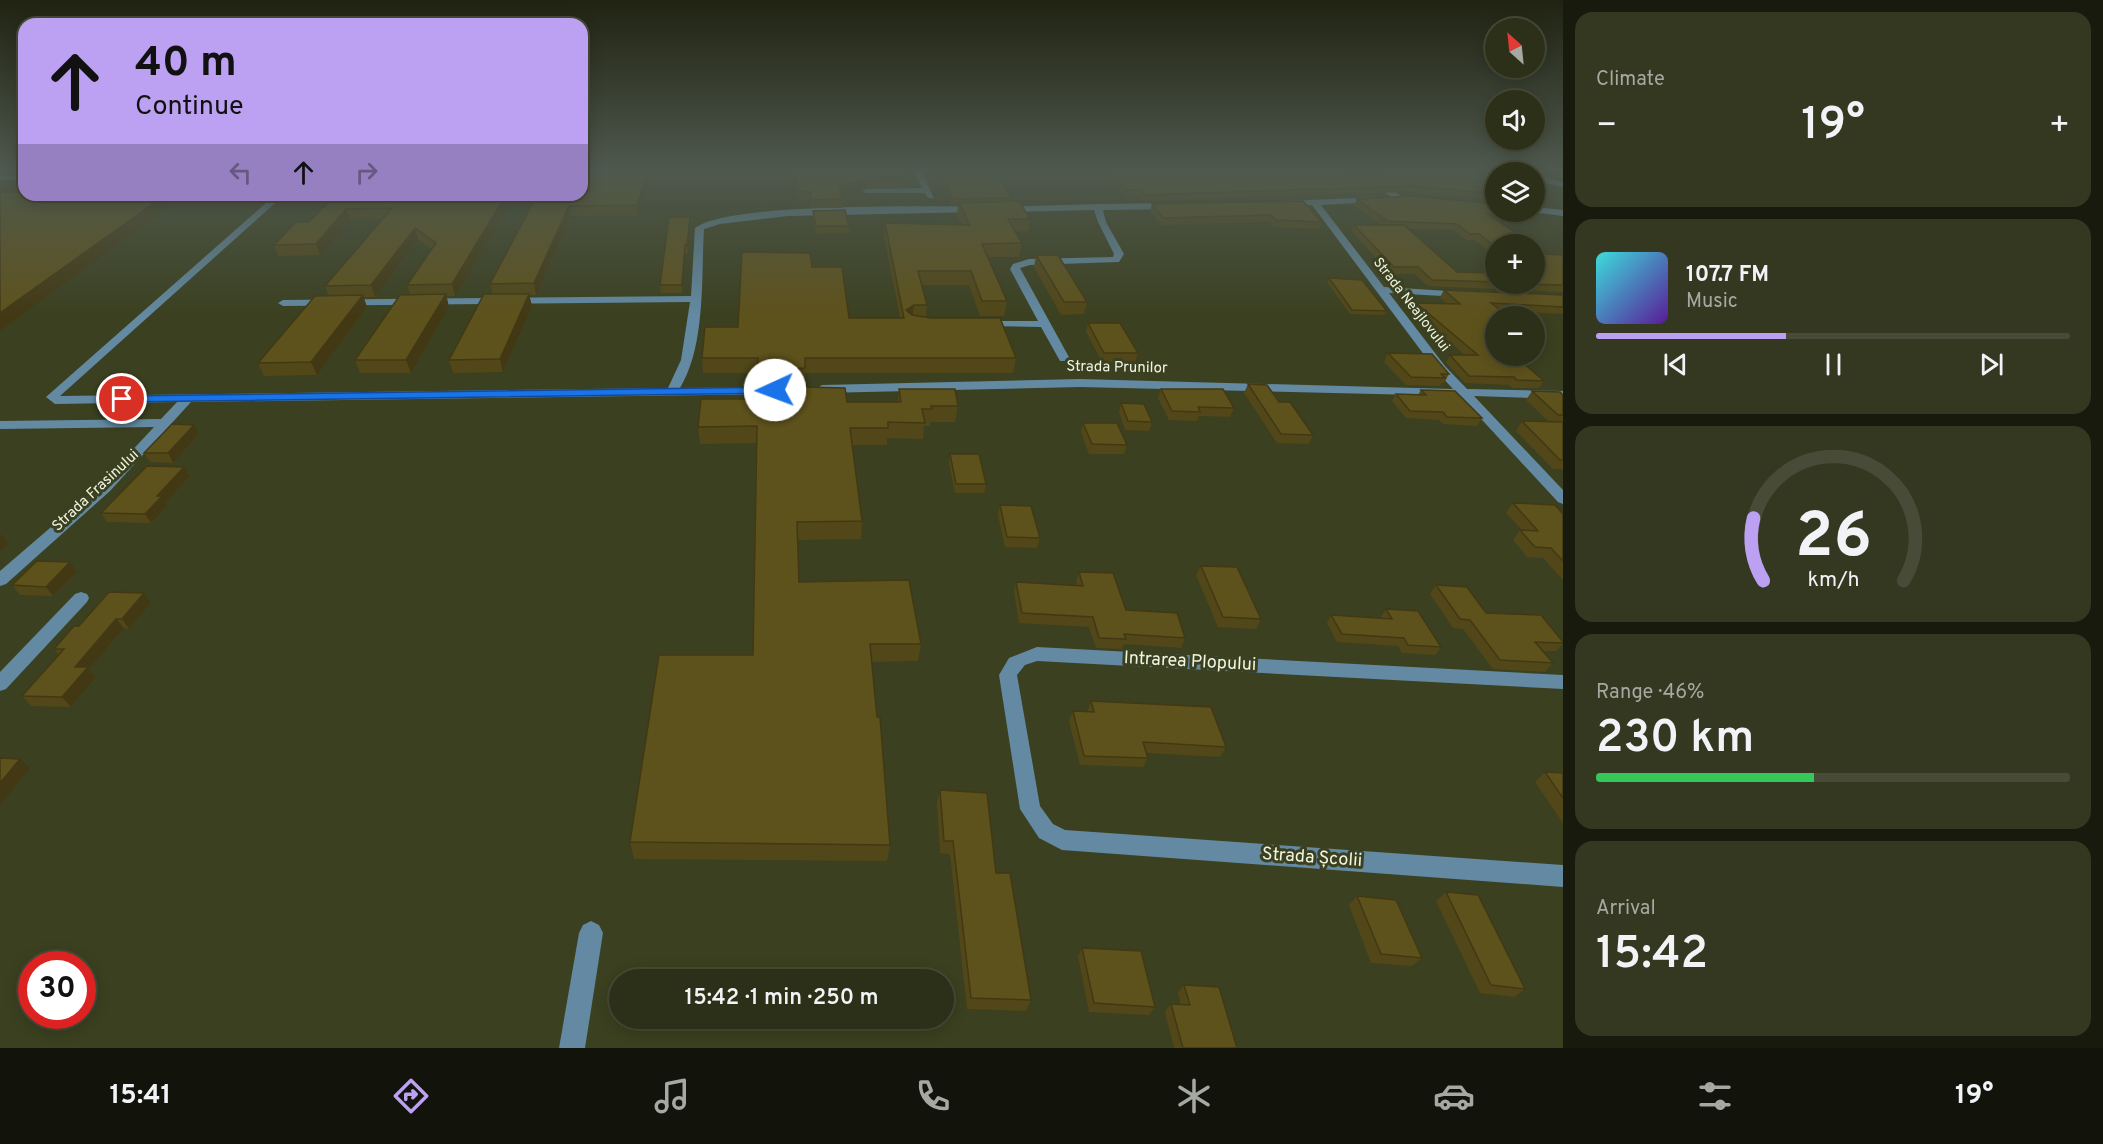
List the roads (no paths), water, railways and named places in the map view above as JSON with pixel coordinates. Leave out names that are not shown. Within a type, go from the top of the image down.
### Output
[{"type":"street","points":[[253,219],[52,397],[55,400],[786,390]]},
{"type":"street","points":[[671,393],[680,383],[688,360],[700,228],[706,223],[726,219]]},
{"type":"street","points":[[1064,359],[1015,269],[1016,266],[1029,262],[1116,260],[1119,254],[1101,219]]},
{"type":"street","name":"Strada Neajlovului","points":[[1327,219],[1462,392],[1563,499]]},
{"type":"street","points":[[1381,290],[1471,294]]},
{"type":"street","points":[[283,303],[693,299]]},
{"type":"street","points":[[968,324],[1045,324]]},
{"type":"street","name":"Strada Prunilor","points":[[809,389],[1080,383],[1563,395]]},
{"type":"street","name":"Strada Frasinului","points":[[0,580],[105,488],[188,398]]},
{"type":"street","points":[[0,425],[166,423]]},
{"type":"street","points":[[0,684],[81,598]]},
{"type":"street","name":"Intrarea Plopului","points":[[1062,840],[1046,831],[1030,809],[1008,675],[1010,666],[1021,658],[1037,654],[1563,682]]},
{"type":"street","name":"Strada Școlii","points":[[1062,840],[1563,876]]},
{"type":"street","points":[[572,1048],[591,933]]}]
